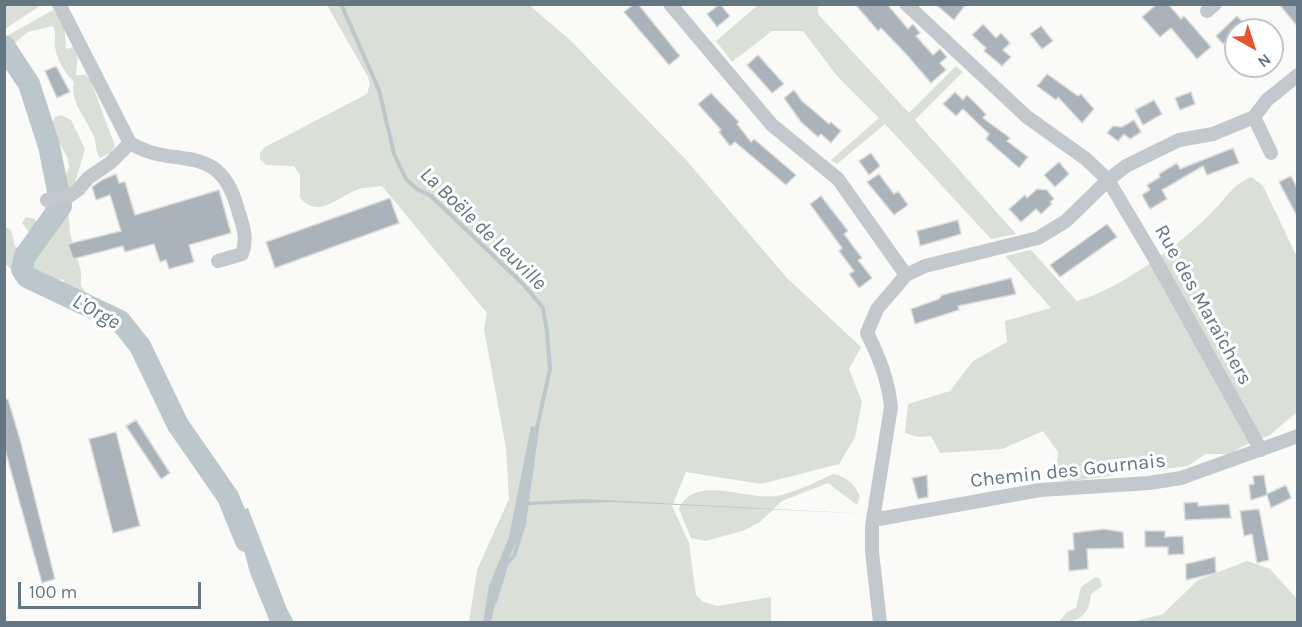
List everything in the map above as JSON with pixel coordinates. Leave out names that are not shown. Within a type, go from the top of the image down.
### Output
[{"type":"street","points":[[59,4],[130,143],[142,151],[208,162],[232,188],[247,242],[242,254],[218,261]]},
{"type":"street","points":[[670,4],[772,125],[838,179],[906,275]]},
{"type":"street","name":"Rue des Maraîchers","points":[[906,4],[1027,117],[1086,159],[1108,180],[1166,277],[1261,450]]},
{"type":"street","points":[[880,622],[872,552],[873,520],[891,407],[889,388],[881,362],[867,333],[877,309],[906,275],[925,266],[1038,237],[1066,221],[1108,180],[1126,166],[1179,140],[1213,134],[1254,117],[1267,100],[1298,75]]},
{"type":"street","points":[[1254,117],[1271,153]]},
{"type":"street","points":[[47,200],[69,196],[130,143]]},
{"type":"street","name":"Chemin des Gournais","points":[[873,520],[1040,490],[1149,483],[1181,478],[1298,436]]},
{"type":"shaded area","points":[[5,4],[41,4],[41,5],[5,29]]},
{"type":"shaded area","points":[[327,5],[529,5],[570,40],[687,161],[787,278],[861,347],[849,369],[862,402],[855,437],[839,464],[761,484],[686,472],[672,506],[689,543],[696,595],[703,602],[717,606],[771,597],[771,622],[469,622],[477,570],[509,499],[506,448],[484,329],[487,313],[382,186],[363,188],[331,204],[315,207],[300,198],[300,175],[294,166],[266,165],[260,159],[260,153],[265,147],[367,94],[370,84],[368,77]]},
{"type":"shaded area","points":[[758,5],[818,5],[818,14],[909,113],[956,66],[963,72],[915,120],[1016,234],[991,239],[885,124],[837,164],[831,160],[879,118],[837,76],[803,31],[772,31],[732,62],[716,41]]},
{"type":"shaded area","points":[[53,10],[64,21],[66,49],[73,47],[78,51],[76,75],[85,75],[90,79],[115,146],[110,153],[100,158],[93,135],[76,103],[74,82],[64,70],[57,56],[53,26],[28,32],[5,51],[5,37]]},
{"type":"shaded area","points":[[61,115],[71,120],[85,149],[68,207],[70,233],[81,271],[81,286],[86,293],[82,298],[76,298],[62,279],[54,282],[34,273],[16,273],[5,264],[6,227],[11,230],[15,246],[20,249],[32,236],[22,223],[26,217],[35,219],[47,236],[53,233],[53,225],[44,208],[54,198],[69,168],[68,159],[51,127],[55,117]]},
{"type":"shaded area","points":[[1251,177],[1263,186],[1298,259],[1297,412],[1270,435],[1241,447],[1231,454],[1205,454],[1188,466],[1164,469],[1145,466],[1126,469],[1110,476],[1064,482],[1056,476],[1058,452],[1043,431],[1002,449],[940,453],[931,436],[918,437],[905,433],[908,404],[950,391],[973,361],[1007,342],[1005,321],[1051,308],[1005,256],[1031,250],[1077,301],[1112,287],[1169,250],[1201,223],[1234,188]]},
{"type":"shaded area","points":[[531,426],[537,428],[538,433],[525,502],[583,499],[870,514],[615,502],[526,505],[518,538],[501,577],[491,622],[483,622],[489,586],[509,537]]},
{"type":"shaded area","points":[[833,474],[846,479],[853,485],[860,497],[857,505],[828,483],[782,501],[760,522],[745,530],[706,541],[691,538],[679,509],[687,498],[697,492],[709,490],[765,497],[777,496]]},
{"type":"shaded area","points":[[248,508],[294,622],[270,622],[250,573],[234,513]]},
{"type":"shaded area","points":[[1247,561],[1270,569],[1297,599],[1297,622],[1131,622],[1163,614],[1198,580]]},
{"type":"shaded area","points":[[1095,577],[1100,579],[1102,586],[1091,594],[1086,612],[1078,619],[1059,622],[1067,612],[1076,608],[1081,587]]},
{"type":"building","points":[[634,4],[638,4],[680,56],[669,65],[624,12]]},
{"type":"building","points":[[720,4],[730,16],[717,27],[707,14]]},
{"type":"building","points":[[855,4],[887,4],[908,29],[913,24],[920,33],[916,36],[933,55],[940,49],[947,57],[940,63],[946,70],[931,83],[881,28],[878,31]]},
{"type":"building","points":[[935,4],[966,4],[954,20]]},
{"type":"building","points":[[1157,4],[1168,4],[1181,19],[1184,16],[1211,47],[1197,59],[1171,28],[1160,37],[1142,17]]},
{"type":"building","points":[[1279,4],[1298,4],[1298,27]]},
{"type":"building","points":[[983,24],[996,38],[1001,33],[1010,43],[1003,50],[1011,57],[1002,66],[984,51],[986,48],[972,35]]},
{"type":"building","points":[[1041,26],[1053,41],[1042,49],[1030,34]]},
{"type":"building","points":[[1224,28],[1223,44],[1216,36]]},
{"type":"building","points":[[758,55],[784,84],[772,93],[747,65]]},
{"type":"building","points":[[56,66],[70,92],[57,98],[45,71]]},
{"type":"building","points":[[1047,74],[1078,96],[1081,94],[1094,109],[1082,123],[1058,97],[1056,100],[1037,86]]},
{"type":"building","points":[[794,90],[802,101],[841,131],[831,143],[821,134],[818,137],[801,122],[784,98]]},
{"type":"building","points":[[955,92],[963,100],[967,95],[986,114],[983,118],[1010,138],[1007,141],[1028,157],[1019,168],[986,139],[989,134],[963,109],[956,116],[943,104]]},
{"type":"building","points":[[1191,92],[1195,104],[1180,110],[1175,98]]},
{"type":"building","points":[[711,93],[739,122],[737,124],[751,142],[754,139],[796,175],[786,185],[735,142],[730,146],[719,132],[721,130],[698,104]]},
{"type":"building","points":[[1154,100],[1162,114],[1143,125],[1135,110]]},
{"type":"building","points":[[1134,120],[1141,132],[1130,139],[1124,134],[1118,141],[1107,133],[1113,126],[1122,127]]},
{"type":"building","points":[[1233,148],[1239,163],[1207,175],[1203,166],[1162,190],[1167,199],[1150,209],[1142,195],[1150,190],[1147,185],[1160,177],[1159,174],[1177,163],[1180,169]]},
{"type":"building","points":[[871,153],[880,166],[869,175],[859,161]]},
{"type":"building","points":[[1059,162],[1069,174],[1055,187],[1044,175]]},
{"type":"building","points":[[116,174],[119,183],[125,182],[135,215],[219,190],[231,233],[189,245],[194,262],[169,269],[166,260],[160,262],[154,244],[125,252],[123,246],[73,259],[68,244],[121,231],[110,195],[96,200],[92,187]]},
{"type":"building","points":[[879,174],[894,194],[898,191],[908,205],[894,215],[867,182]]},
{"type":"building","points":[[1291,176],[1298,190],[1298,218],[1279,182]]},
{"type":"building","points":[[1037,189],[1047,190],[1054,199],[1050,202],[1052,204],[1041,214],[1036,209],[1021,222],[1009,209],[1025,195],[1027,198]]},
{"type":"building","points":[[821,196],[848,231],[844,234],[862,258],[858,260],[872,278],[859,288],[849,274],[854,271],[839,251],[842,248],[810,204]]},
{"type":"building","points":[[390,198],[399,223],[275,268],[266,242]]},
{"type":"building","points":[[958,220],[961,234],[920,246],[917,231]]},
{"type":"building","points":[[1107,224],[1117,237],[1060,277],[1050,265]]},
{"type":"building","points":[[1011,278],[1016,294],[958,306],[959,310],[915,324],[911,309],[939,299],[942,295]]},
{"type":"building","points":[[4,399],[8,399],[21,443],[55,579],[42,583],[4,446]]},
{"type":"building","points":[[136,420],[170,473],[161,479],[126,426]]},
{"type":"building","points":[[116,432],[140,526],[113,533],[89,439]]},
{"type":"building","points":[[927,475],[928,497],[918,499],[912,478]]},
{"type":"building","points":[[1264,475],[1267,494],[1286,485],[1291,498],[1271,508],[1267,495],[1251,500],[1249,485],[1254,484],[1253,476]]},
{"type":"building","points":[[1198,502],[1198,506],[1229,504],[1231,518],[1185,520],[1184,503]]},
{"type":"building","points":[[1259,509],[1269,560],[1257,563],[1252,534],[1244,536],[1240,511]]},
{"type":"building","points":[[1104,529],[1123,532],[1124,548],[1087,549],[1088,569],[1069,571],[1068,550],[1074,550],[1073,533]]},
{"type":"building","points":[[1145,531],[1165,531],[1165,537],[1183,536],[1184,554],[1168,555],[1168,547],[1145,547]]},
{"type":"building","points":[[1215,557],[1216,573],[1186,580],[1186,564]]},
{"type":"waterway","name":"La Boële de Leuville","points":[[341,4],[379,90],[394,154],[406,179],[417,189],[431,196],[524,285],[543,308],[550,369],[537,428],[524,524],[514,556],[507,563],[495,602]]},
{"type":"waterway","name":"L'Orge","points":[[4,46],[29,84],[49,146],[61,206],[25,256],[22,269],[27,277],[120,321],[140,346],[178,425],[228,497],[246,541]]}]
